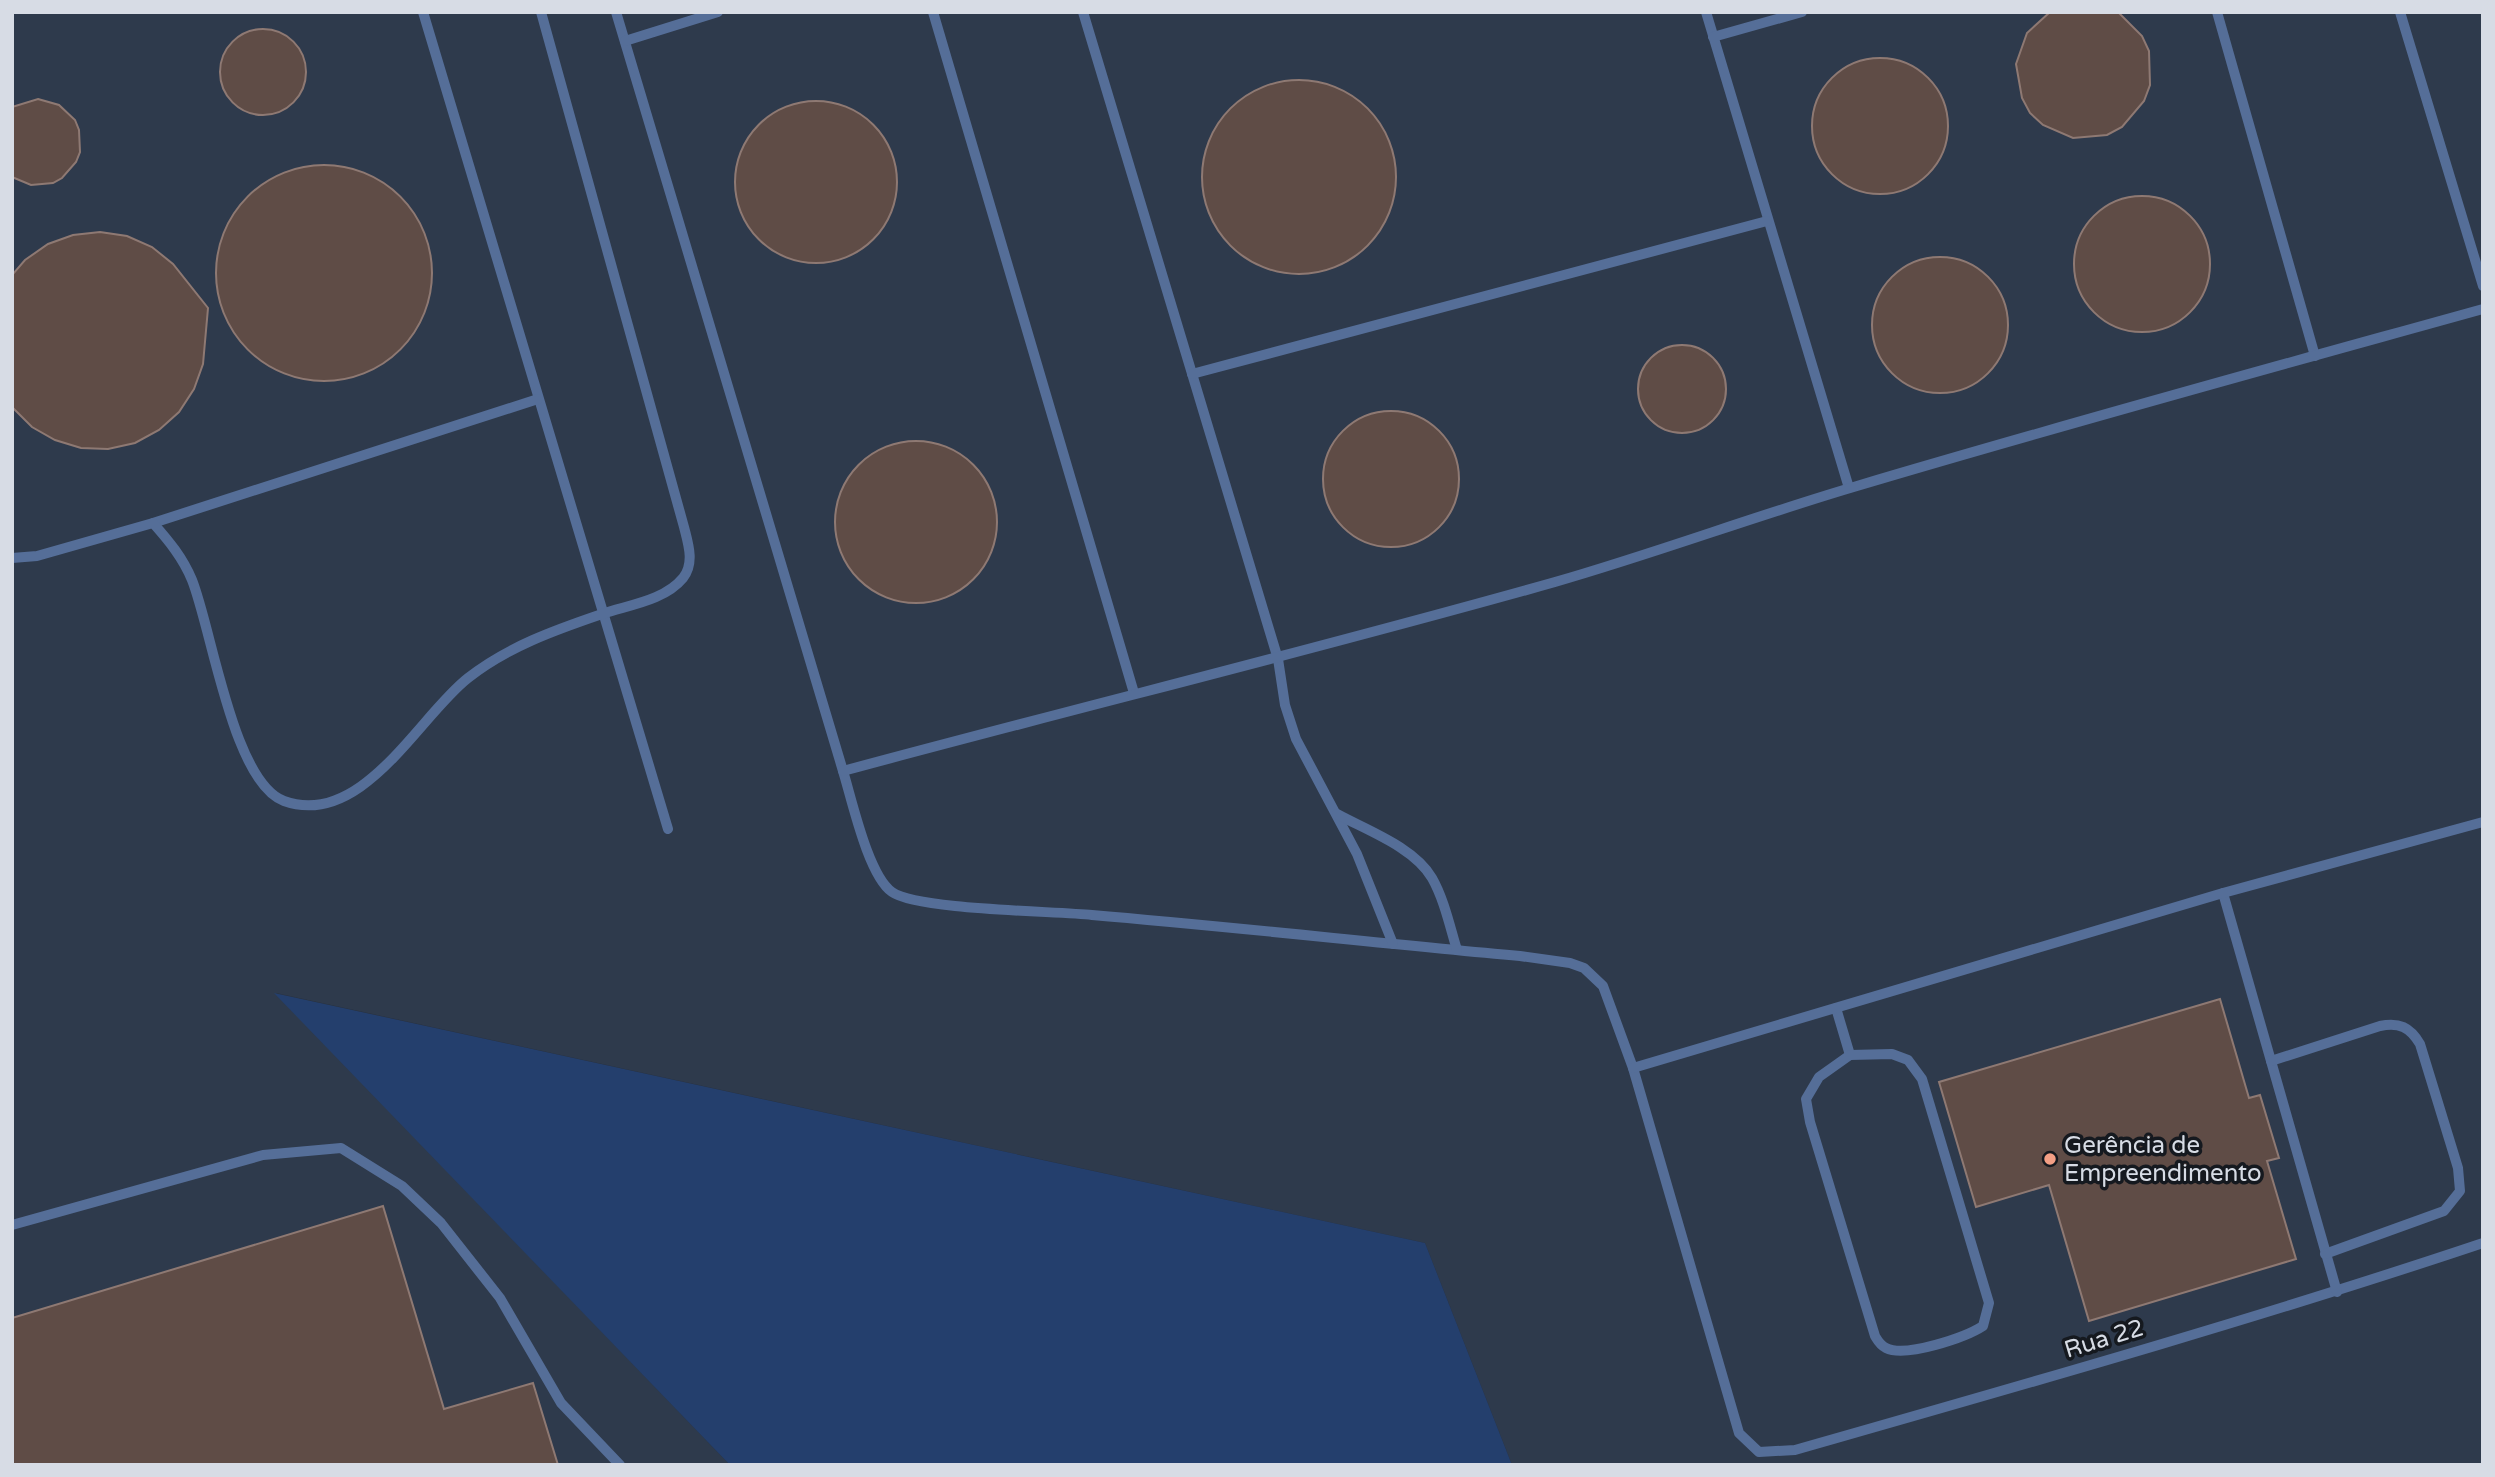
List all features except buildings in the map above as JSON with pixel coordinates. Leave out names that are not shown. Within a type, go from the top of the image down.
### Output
[{"type":"lane","points":[[423,12],[668,829]]},
{"type":"lane","points":[[153,523],[173,546],[193,582],[234,723],[252,771],[272,794],[297,803],[321,803],[348,794],[376,776],[467,678],[531,640],[657,597],[683,578],[690,555],[541,12]]},
{"type":"lane","points":[[616,12],[843,771],[876,870],[889,890],[901,897],[1545,959],[1584,968],[1603,986],[1633,1068],[2223,893],[2483,822]]},
{"type":"lane","points":[[625,40],[718,12]]},
{"type":"lane","points":[[933,12],[1133,693]]},
{"type":"lane","points":[[1083,12],[1278,659],[1286,705],[1296,739],[1357,854],[1393,944]]},
{"type":"lane","points":[[1706,12],[1849,488]]},
{"type":"lane","points":[[1713,37],[1802,12]]},
{"type":"lane","points":[[2217,12],[2315,356]]},
{"type":"lane","points":[[2400,12],[2483,286]]},
{"type":"lane","points":[[1192,374],[1767,221]]},
{"type":"lane","points":[[843,771],[1133,693],[1278,659],[1561,580],[1849,488],[2084,418],[2483,309]]},
{"type":"lane","points":[[12,558],[37,556],[153,523],[538,399]]},
{"type":"lane","points":[[1337,814],[1393,845],[1428,872],[1457,950]]},
{"type":"lane","points":[[2223,893],[2337,1292]]},
{"type":"lane","points":[[1836,1008],[1850,1055]]},
{"type":"lane","points":[[2271,1061],[2380,1027],[2398,1025],[2407,1028],[2420,1044],[2458,1168],[2460,1191],[2444,1211],[2325,1254]]},
{"type":"lane","points":[[1892,1054],[1909,1059],[1918,1071],[1989,1294],[1987,1318],[1983,1326],[1971,1334],[1933,1345],[1894,1350],[1880,1344],[1875,1336],[1807,1107],[1808,1093],[1814,1083],[1850,1055],[1892,1054]]},
{"type":"lane","name":"Rua 22","points":[[1633,1068],[1739,1433],[1759,1452],[1795,1450],[2337,1292],[2483,1243]]},
{"type":"lane","points":[[12,1225],[263,1155],[341,1148],[402,1186],[441,1223],[500,1298],[561,1403],[620,1465]]},
{"type":"shaded area","points":[[12,12],[2483,12],[2483,1465],[1512,1465],[1425,1243],[276,993],[730,1465],[12,1465]]},
{"type":"shaded area","points":[[274,993],[1425,1243],[1512,1465],[730,1465]]},
{"type":"place","name":"Gerência de Empreendimento","points":[[2050,1159]]}]
